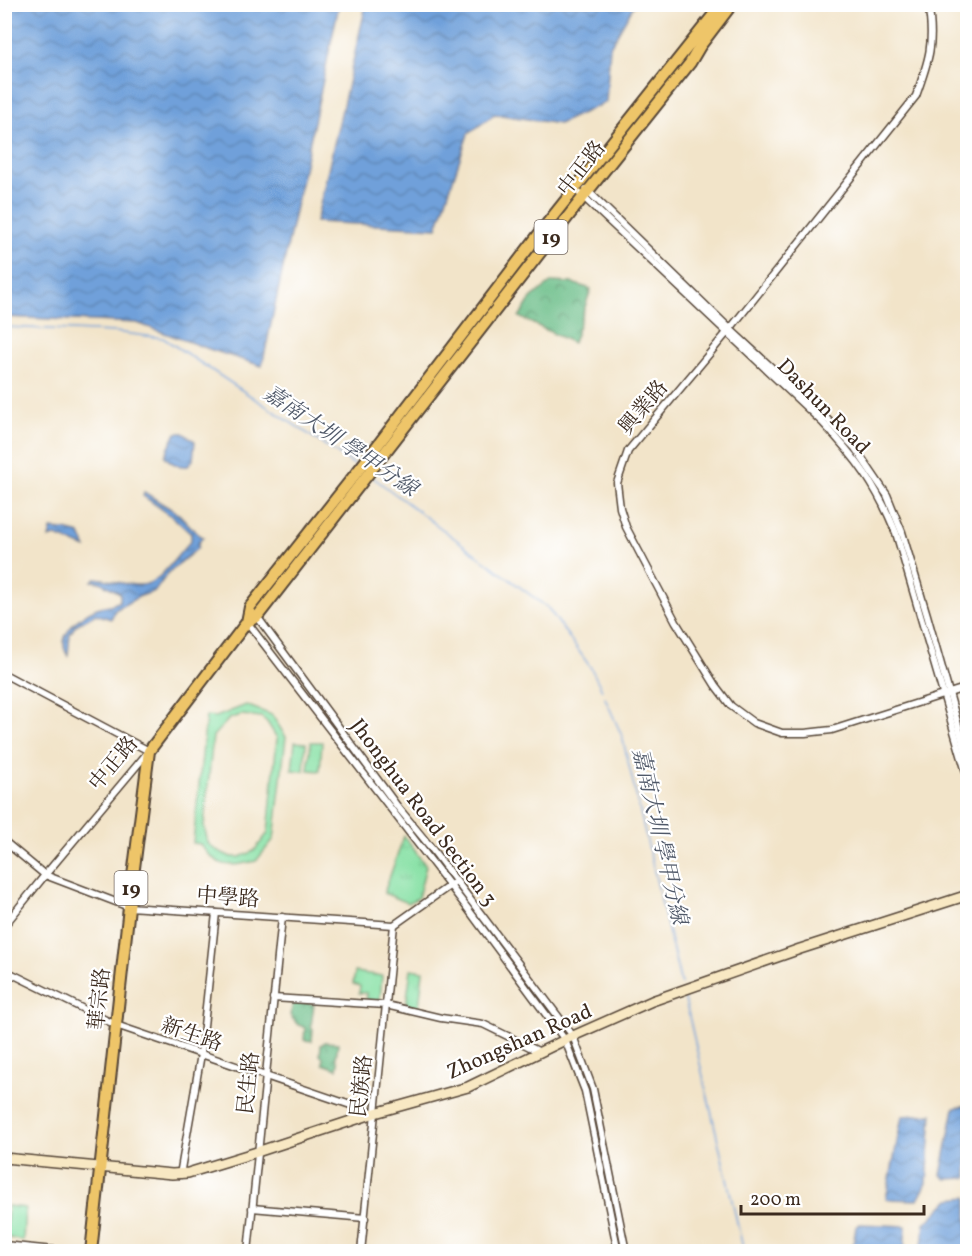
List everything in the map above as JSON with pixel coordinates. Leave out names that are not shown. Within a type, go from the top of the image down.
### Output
[{"type":"main road","name":"中正路","points":[[149,751],[636,120],[722,4]]},
{"type":"main road","name":"中正路","points":[[636,120],[690,63],[732,4]]},
{"type":"main road","name":"中正路","points":[[252,619],[250,607],[363,472]]},
{"type":"main road","name":"華宗路","points":[[91,1251],[129,907],[149,751]]},
{"type":"main road","name":"Zhongshan Road","points":[[4,1158],[180,1175],[375,1113],[468,1087],[652,1000],[968,895]]},
{"type":"street","name":"興業路","points":[[928,4],[932,26],[929,59],[916,96],[728,331],[628,451],[617,483],[620,508],[626,527],[676,622],[715,685],[731,706],[754,723],[782,733],[832,730],[968,687]]},
{"type":"street","name":"Dashun Road","points":[[581,190],[822,422],[850,452],[882,499],[896,533],[945,694],[968,779]]},
{"type":"street","name":"Jhonghua Road Section 3","points":[[252,619],[453,884]]},
{"type":"street","name":"Jhonghua Road Section 3","points":[[252,619],[569,1038]]},
{"type":"street","points":[[4,674],[149,751]]},
{"type":"street","name":"Dashun Road","points":[[945,694],[968,759]]},
{"type":"street","name":"中正路","points":[[4,926],[149,751]]},
{"type":"street","name":"中學路","points":[[4,841],[45,875],[129,907],[394,925]]},
{"type":"street","points":[[394,925],[453,884]]},
{"type":"street","points":[[180,1175],[201,1054],[216,913]]},
{"type":"street","name":"民生路","points":[[248,1251],[282,917]]},
{"type":"street","name":"民族路","points":[[361,1251],[394,925]]},
{"type":"street","name":"新生路","points":[[4,970],[116,1025],[375,1113]]},
{"type":"street","points":[[273,998],[386,1005],[441,1018],[483,1024],[540,1052]]},
{"type":"street","points":[[569,1038],[585,1091],[618,1251]]},
{"type":"street","points":[[569,1038],[593,1089],[626,1251]]},
{"type":"street","points":[[252,1208],[365,1218]]},
{"type":"street","points":[[4,1245],[73,1251]]},
{"type":"green space","points":[[552,282],[572,283],[591,289],[573,343],[519,317],[532,297]]},
{"type":"green space","points":[[246,705],[272,715],[286,737],[274,839],[256,861],[224,864],[212,858],[200,844],[193,843],[206,716],[216,717]],"holes":[[[241,715],[261,717],[277,738],[268,833],[254,851],[240,857],[231,857],[214,849],[208,843],[204,826],[213,736],[229,719]]]},
{"type":"green space","points":[[295,742],[306,743],[304,771],[292,770]]},
{"type":"green space","points":[[311,742],[322,742],[320,771],[308,770]]},
{"type":"green space","points":[[404,836],[426,866],[418,898],[408,903],[384,893]]},
{"type":"green space","points":[[411,969],[423,971],[419,1007],[406,1005]]},
{"type":"green space","points":[[355,972],[382,976],[380,1000],[367,1001],[366,993],[359,993],[360,986],[353,984]]},
{"type":"green space","points":[[294,1001],[314,1004],[311,1026],[312,1041],[304,1040],[305,1028],[297,1024],[290,1015]]},
{"type":"green space","points":[[325,1042],[338,1043],[337,1069],[323,1064],[323,1058],[320,1055],[321,1045]]},
{"type":"green space","points":[[8,1206],[25,1208],[23,1241],[6,1237]]},
{"type":"water","points":[[5,4],[339,5],[262,366],[137,323],[5,317]]},
{"type":"water","points":[[366,4],[634,5],[610,47],[606,102],[559,124],[495,114],[468,134],[437,228],[316,222]]},
{"type":"water","points":[[176,433],[183,433],[195,441],[193,460],[188,466],[175,464],[165,456]]},
{"type":"water","points":[[144,492],[179,514],[203,537],[198,543],[198,548],[168,573],[155,591],[138,597],[115,610],[111,619],[96,614],[76,625],[70,634],[68,656],[64,641],[71,627],[83,616],[97,608],[120,601],[120,593],[100,582],[92,581],[95,578],[132,585],[146,584],[167,569],[191,541],[191,534],[174,518],[143,496]]},
{"type":"water","points":[[51,529],[80,534],[86,548],[56,536],[49,538]]},
{"type":"water","points":[[967,1105],[967,1178],[946,1179],[941,1175],[954,1108]]},
{"type":"water","points":[[932,1114],[927,1183],[918,1200],[886,1199],[902,1116]]},
{"type":"water","points":[[967,1197],[967,1251],[921,1251],[925,1224],[950,1199]]},
{"type":"water","points":[[860,1224],[906,1226],[904,1251],[852,1251],[856,1227]]},
{"type":"waterway","name":"嘉南大圳 學甲分線","points":[[4,327],[115,332],[163,338],[355,465]]},
{"type":"waterway","name":"嘉南大圳 學甲分線","points":[[371,476],[548,608],[591,668],[602,690]]},
{"type":"waterway","name":"嘉南大圳 學甲分線","points":[[605,698],[622,736],[681,984]]},
{"type":"waterway","name":"嘉南大圳 學甲分線","points":[[684,995],[744,1252]]}]
